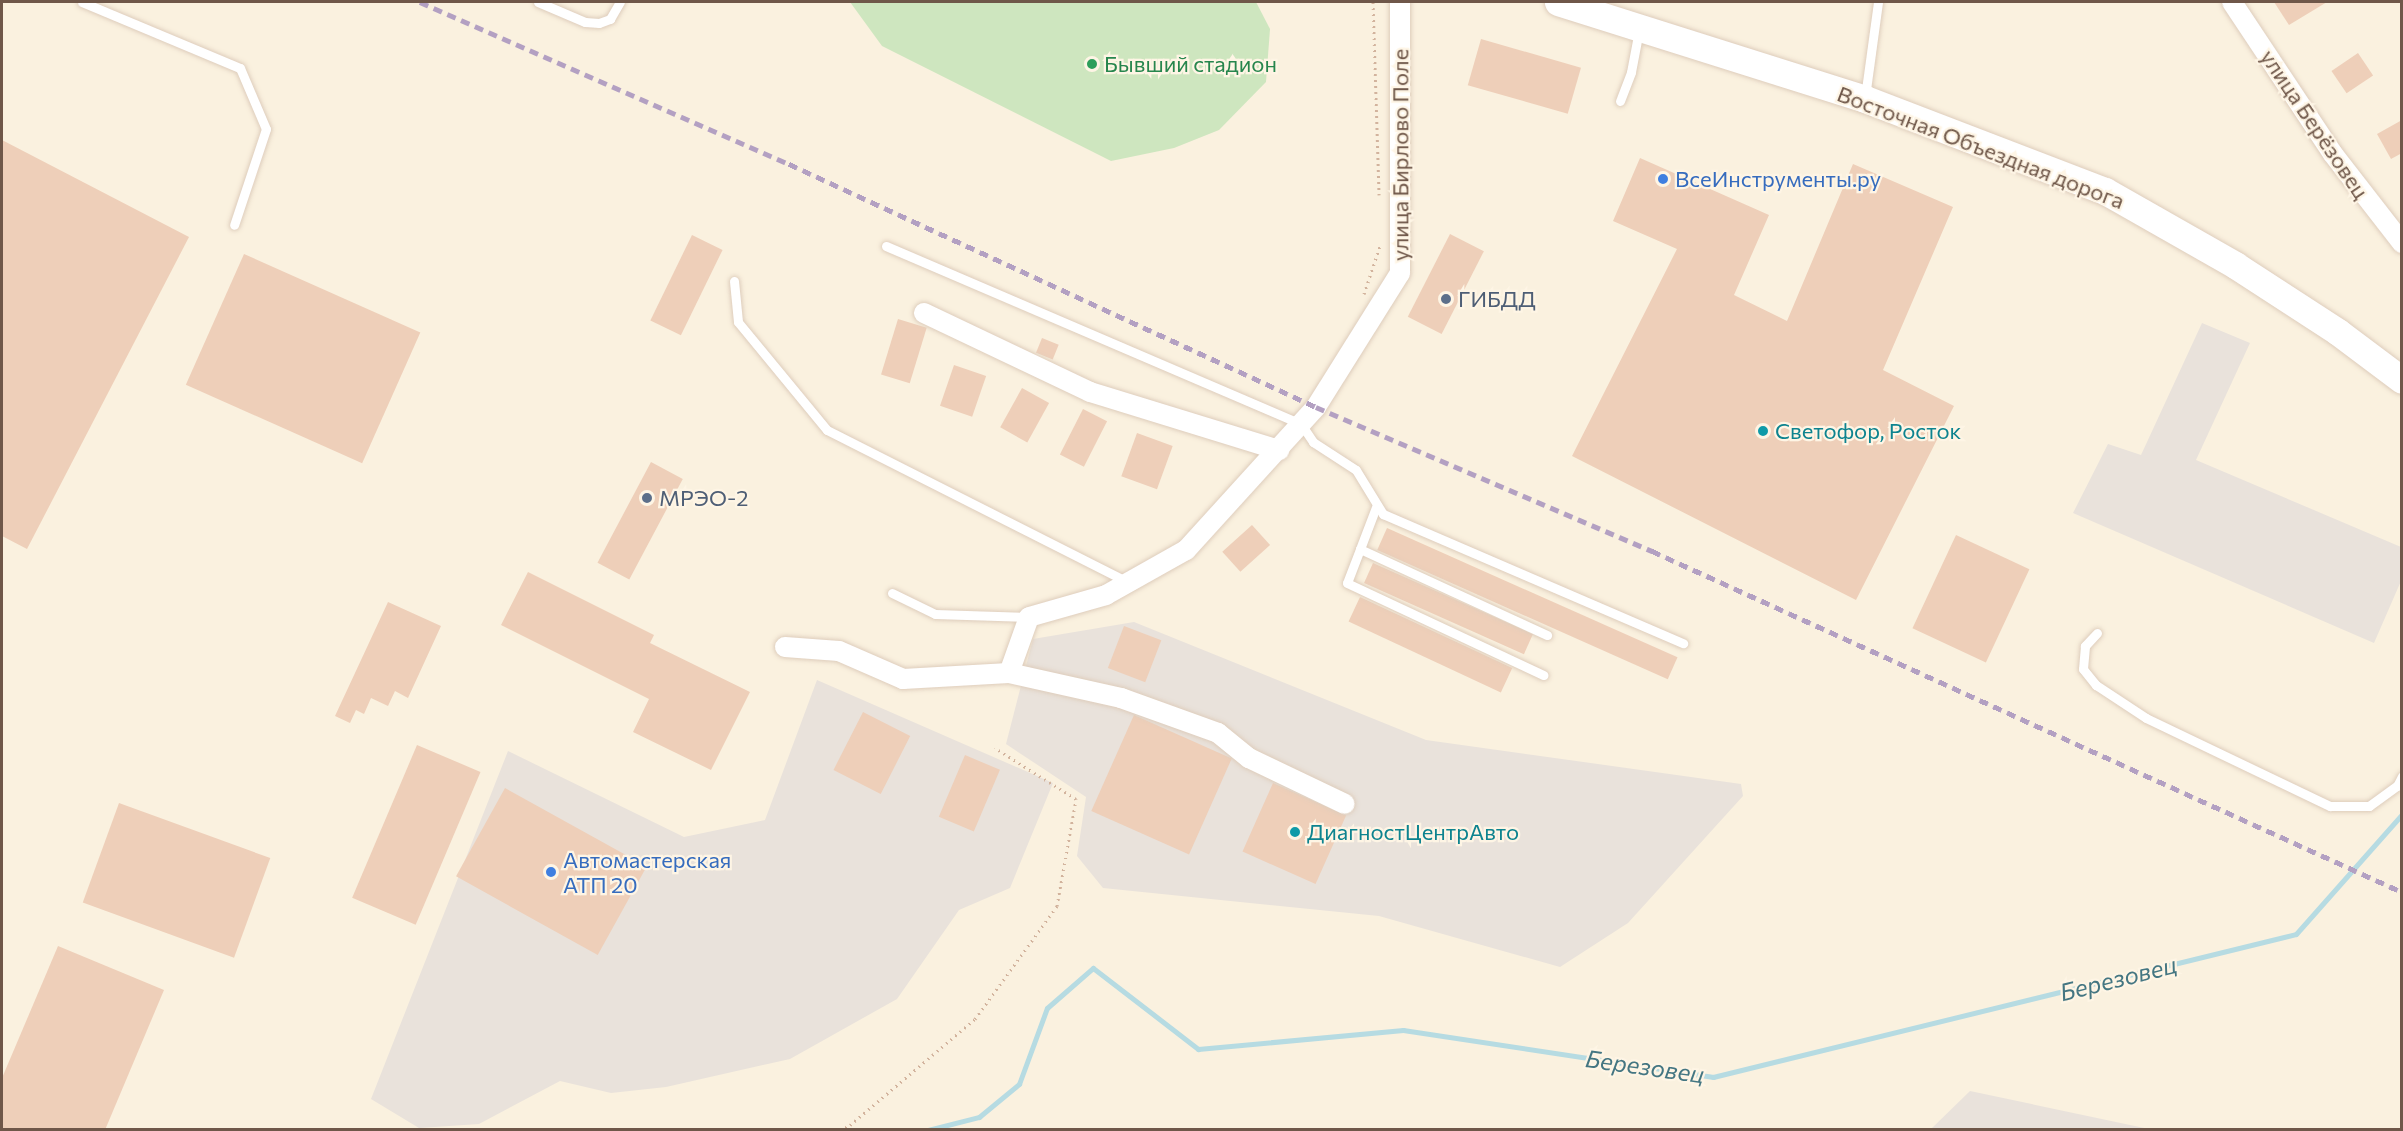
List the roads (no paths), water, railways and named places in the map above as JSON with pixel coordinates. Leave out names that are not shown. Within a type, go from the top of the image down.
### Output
[{"type":"main road","name":"Восточная Объездная дорога","points":[[1558,2],[1865,99],[2105,191],[2235,266],[2338,332],[2402,380]]},
{"type":"street","name":"улица Бирлово Поле","points":[[1029,617],[1106,595],[1186,550],[1301,424],[1400,273],[1400,2]]},
{"type":"street","name":"улица Берёзовец","points":[[2232,2],[2333,154],[2402,243]]},
{"type":"street","points":[[924,313],[1090,392],[1279,450]]},
{"type":"street","points":[[1009,673],[1029,617]]},
{"type":"street","points":[[785,647],[839,651],[903,679],[1009,673],[1121,698],[1218,733],[1249,758],[1345,804]]},
{"type":"lane","points":[[82,2],[240,68],[266,129],[234,225]]},
{"type":"lane","points":[[538,2],[585,22],[599,23],[610,19],[621,2]]},
{"type":"lane","points":[[1865,99],[1878,2]]},
{"type":"lane","points":[[1620,101],[1631,72],[1639,27]]},
{"type":"lane","points":[[886,246],[1301,424],[1313,442],[1356,470],[1376,507],[1383,514],[1683,643]]},
{"type":"lane","points":[[734,281],[738,322],[827,430],[1075,558],[1131,583]]},
{"type":"lane","points":[[1376,507],[1347,583],[1543,675]]},
{"type":"lane","points":[[1360,549],[1547,635]]},
{"type":"lane","points":[[892,594],[935,614],[1029,617]]},
{"type":"lane","points":[[2097,633],[2085,646],[2083,669],[2097,685],[2146,718],[2330,806],[2369,806],[2397,786],[2402,776]]},
{"type":"waterway","name":"Березовец","points":[[928,1130],[979,1117],[1019,1084],[1047,1008],[1093,968],[1198,1049],[1403,1030],[1713,1077],[2296,934],[2402,814]]},
{"type":"railway","points":[[420,2],[789,164],[1316,407],[1652,551],[2402,892]]},
{"type":"place","name":"Бывший стадион","points":[[1092,64]]},
{"type":"place","name":"ВсеИнструменты.ру","points":[[1663,179]]},
{"type":"place","name":"ГИБДД","points":[[1446,299]]},
{"type":"place","name":"Светофор, Росток","points":[[1763,431]]},
{"type":"place","name":"МРЭО-2","points":[[647,498]]},
{"type":"place","name":"ДиагностЦентрАвто","points":[[1295,832]]},
{"type":"place","name":"Автомастерская АТП 20","points":[[551,872]]}]
